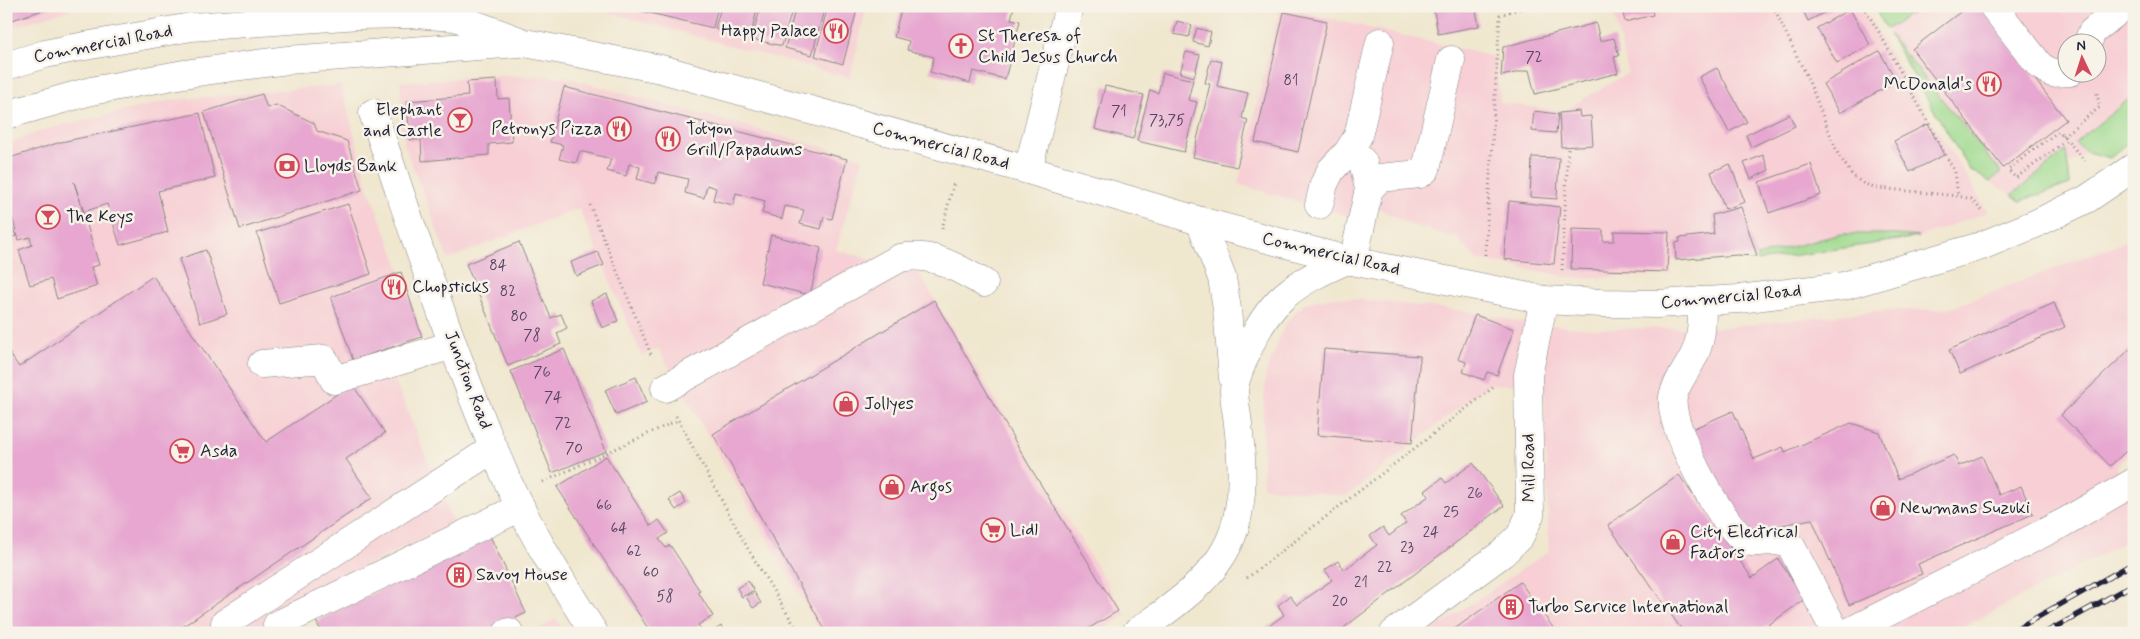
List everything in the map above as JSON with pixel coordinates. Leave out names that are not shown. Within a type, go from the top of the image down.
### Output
[{"type":"main road","points":[[1028,170],[1069,6]]},
{"type":"main road","points":[[1993,6],[2040,66],[2052,73],[2058,73]]},
{"type":"main road","points":[[2092,32],[2124,6]]},
{"type":"main road","name":"Commercial Road","points":[[6,66],[54,52],[133,36],[191,27],[359,15],[414,14],[456,17],[525,43],[661,69],[1028,170],[1200,221],[1350,260],[1483,288],[1552,300],[1657,304],[1804,292],[1844,286],[1981,246],[2035,224],[2087,199],[2134,167]]},
{"type":"main road","points":[[1319,205],[1324,184],[1331,170],[1350,149],[1361,126],[1380,42]]},
{"type":"main road","name":"Commercial Road","points":[[6,115],[91,92],[243,65],[288,60],[455,50],[525,43]]},
{"type":"main road","points":[[1369,189],[1380,178],[1420,174],[1426,169],[1451,60]]},
{"type":"main road","name":"Junction Road","points":[[373,113],[453,345],[494,448],[518,501],[558,576],[594,633]]},
{"type":"main road","points":[[1234,390],[1254,334],[1265,316],[1280,298],[1310,276],[1350,260],[1369,189],[1363,162],[1350,149]]},
{"type":"main road","points":[[1136,633],[1181,600],[1208,575],[1222,555],[1234,530],[1240,505],[1242,479],[1228,309],[1222,278],[1200,221]]},
{"type":"main road","points":[[664,388],[886,264],[912,256],[934,259],[949,264],[984,283]]},
{"type":"main road","name":"Mill Road","points":[[1394,633],[1480,570],[1520,536],[1530,514],[1528,375],[1552,300]]},
{"type":"main road","points":[[1701,301],[1702,336],[1692,361],[1673,397],[1673,410],[1684,446],[1721,512],[1741,537],[1750,541],[1781,541],[1792,548],[1836,633]]},
{"type":"main road","points":[[262,364],[324,359],[334,380],[453,345]]},
{"type":"main road","points":[[225,623],[494,448]]},
{"type":"main road","points":[[1847,633],[2054,528],[2134,482]]},
{"type":"main road","points":[[281,633],[277,625],[518,501]]},
{"type":"path","points":[[1483,288],[1500,15],[1528,6]]},
{"type":"path","points":[[1773,6],[1808,79],[1838,154],[1853,176],[1864,184],[1878,188],[1971,199],[1978,205],[1995,240]]},
{"type":"path","points":[[1863,6],[1955,172],[1958,196]]},
{"type":"path","points":[[2063,136],[2100,107],[2096,90],[2085,82]]},
{"type":"path","points":[[2067,140],[2016,178],[2008,170],[2059,131],[2067,140],[2106,186]]},
{"type":"path","points":[[2031,146],[2034,149],[2032,151]]},
{"type":"path","points":[[1552,300],[1568,148]]},
{"type":"path","points":[[934,259],[961,152]]},
{"type":"path","points":[[590,205],[678,420],[748,549],[799,633]]},
{"type":"path","points":[[1242,583],[1500,382],[1528,375]]},
{"type":"path","points":[[518,501],[678,420]]},
{"type":"shaded area","points":[[6,6],[82,6],[6,29]]},
{"type":"shaded area","points":[[585,6],[867,6],[850,78]]},
{"type":"shaded area","points":[[1612,6],[1861,6],[1988,212],[1918,237],[1887,234],[1763,257],[1671,260],[1671,275],[1574,278],[1476,259],[1457,238],[1411,225],[1378,208],[1344,215],[1238,184],[1280,7],[1494,57],[1500,103],[1563,111],[1628,73]]},
{"type":"shaded area","name":"McDonald's","points":[[1873,6],[2134,6],[2134,115],[2080,157],[2012,195],[1969,169]]},
{"type":"shaded area","points":[[499,76],[563,77],[863,158],[836,250],[918,272],[1126,615],[1098,633],[821,633],[658,348],[642,356],[579,208],[448,259],[404,143],[400,82]]},
{"type":"shaded area","points":[[341,85],[369,190],[401,272],[422,337],[382,350],[454,524],[265,614],[262,633],[6,633],[6,144],[47,129],[172,100]]},
{"type":"shaded area","points":[[2134,238],[2134,451],[2116,467],[2134,489],[2134,537],[1953,633],[1428,633],[1549,551],[1544,386],[1489,384],[1347,496],[1263,487],[1263,416],[1266,373],[1285,324],[1305,303],[1333,297],[1467,311],[1526,323],[1589,329],[1717,328],[1878,311],[1948,309]]},
{"type":"shaded area","points":[[556,619],[565,633],[532,633]]},
{"type":"green space","points":[[1873,6],[1923,6],[1887,29]]},
{"type":"green space","points":[[1889,34],[2001,172],[1990,182],[1969,169]]},
{"type":"green space","points":[[2134,95],[2134,138],[2110,158],[2087,152],[2075,143]]},
{"type":"green space","points":[[2066,151],[2070,184],[2020,201],[2012,195]]},
{"type":"green space","points":[[1841,234],[1887,234],[1918,237],[1757,261],[1757,256]]},
{"type":"building","points":[[6,6],[52,6],[52,7],[6,22]]},
{"type":"building","points":[[634,6],[718,6],[713,28],[633,9]]},
{"type":"building","points":[[721,6],[758,6],[750,38],[715,29]]},
{"type":"building","points":[[761,6],[793,6],[782,46],[752,39]]},
{"type":"building","points":[[796,6],[825,6],[812,55],[785,48]]},
{"type":"building","name":"Happy Palace","points":[[828,6],[858,6],[843,64],[815,56]]},
{"type":"building","name":"St Theresa of Child Jesus Church","points":[[902,6],[1014,6],[1011,19],[1020,21],[1005,79],[973,71],[970,83],[930,72],[934,57],[907,50],[909,41],[894,37]]},
{"type":"building","points":[[1433,6],[1475,6],[1479,26],[1438,34]]},
{"type":"building","points":[[1621,6],[1651,6],[1653,15],[1625,22]]},
{"type":"building","points":[[1801,6],[1837,6],[1808,21]]},
{"type":"building","name":"McDonald's","points":[[1968,6],[1979,6],[2066,120],[2003,168],[1912,49]]},
{"type":"building","points":[[1850,9],[1870,45],[1837,63],[1817,28]]},
{"type":"building","points":[[1284,12],[1327,21],[1298,152],[1255,142]]},
{"type":"building","points":[[1177,21],[1192,25],[1189,37],[1174,34]]},
{"type":"building","points":[[1596,23],[1600,41],[1614,38],[1619,56],[1614,57],[1618,73],[1535,94],[1529,70],[1501,76],[1503,47]]},
{"type":"building","points":[[1197,28],[1211,32],[1208,46],[1193,42]]},
{"type":"building","points":[[1879,51],[1897,81],[1840,113],[1823,84]]},
{"type":"building","points":[[1186,52],[1200,55],[1194,77],[1180,73]]},
{"type":"building","points":[[1211,59],[1222,62],[1217,86],[1248,93],[1242,118],[1248,120],[1237,167],[1193,157],[1210,84],[1205,83]]},
{"type":"building","points":[[1717,68],[1747,122],[1729,132],[1699,77]]},
{"type":"building","points":[[1163,73],[1193,80],[1188,100],[1197,102],[1184,152],[1137,141],[1150,90],[1158,93]]},
{"type":"building","name":"Elephant and Castle","points":[[497,80],[498,99],[509,98],[512,142],[489,144],[489,155],[422,161],[421,139],[410,140],[407,101],[468,96],[467,82]]},
{"type":"building","points":[[1105,86],[1144,95],[1133,139],[1095,129]]},
{"type":"building","points":[[564,87],[847,159],[832,219],[824,217],[821,229],[800,224],[804,210],[785,206],[782,219],[762,213],[765,201],[736,193],[733,205],[713,200],[716,188],[707,185],[704,198],[685,193],[688,179],[658,172],[655,184],[637,179],[640,167],[629,164],[626,176],[607,171],[611,159],[580,151],[576,163],[559,159],[563,145],[550,142]]},
{"type":"building","name":"Lloyds Bank","points":[[262,94],[267,108],[276,105],[314,123],[317,131],[347,141],[362,190],[240,229],[204,112]]},
{"type":"building","points":[[1534,111],[1558,114],[1556,133],[1532,131]]},
{"type":"building","points":[[1579,111],[1580,117],[1591,116],[1593,145],[1561,147],[1559,113]]},
{"type":"building","points":[[200,113],[215,178],[158,191],[168,232],[120,245],[107,204],[84,212],[74,182],[99,265],[91,267],[97,286],[57,299],[51,279],[30,285],[19,250],[32,245],[30,237],[19,240],[6,198],[6,178],[10,176],[6,159],[61,142]]},
{"type":"building","points":[[1789,114],[1795,126],[1751,147],[1746,135]]},
{"type":"building","points":[[1928,124],[1944,155],[1910,172],[1894,141]]},
{"type":"building","points":[[1763,155],[1769,170],[1751,179],[1744,163]]},
{"type":"building","points":[[1532,157],[1559,158],[1557,199],[1530,197]]},
{"type":"building","points":[[1730,164],[1745,202],[1725,209],[1711,172]]},
{"type":"building","points":[[1811,164],[1821,195],[1769,213],[1759,182]]},
{"type":"building","points":[[1509,201],[1560,207],[1554,264],[1504,259]]},
{"type":"building","points":[[348,204],[371,274],[279,303],[257,233]]},
{"type":"building","points":[[1741,207],[1757,256],[1737,255],[1676,260],[1675,243],[1680,242],[1679,238],[1714,234],[1712,215]]},
{"type":"building","points":[[6,211],[16,236],[6,240]]},
{"type":"building","points":[[1572,229],[1603,230],[1603,241],[1614,241],[1614,231],[1669,232],[1667,272],[1571,269]]},
{"type":"building","points":[[771,235],[821,248],[810,295],[760,283]]},
{"type":"building","points":[[519,242],[551,318],[561,314],[567,328],[557,333],[561,344],[508,366],[466,264]]},
{"type":"building","points":[[206,250],[227,314],[200,323],[179,259]]},
{"type":"building","points":[[598,252],[604,265],[576,276],[571,262]]},
{"type":"building","points":[[401,272],[422,337],[353,360],[331,297]]},
{"type":"building","name":"Asda","points":[[153,276],[266,442],[352,384],[385,433],[346,459],[372,498],[176,631],[177,633],[6,633],[6,348],[19,367]]},
{"type":"building","points":[[607,294],[618,321],[602,328],[591,301]]},
{"type":"building","points":[[934,300],[1027,462],[1118,611],[1081,633],[827,633],[713,434]]},
{"type":"building","points":[[2054,303],[2065,327],[1960,374],[1949,350]]},
{"type":"building","points":[[1475,315],[1514,329],[1497,375],[1487,372],[1484,380],[1463,372],[1466,362],[1458,359]]},
{"type":"building","points":[[2132,347],[2134,444],[2110,466],[2061,415]]},
{"type":"building","points":[[564,349],[606,451],[552,473],[511,371]]},
{"type":"building","points":[[1324,349],[1420,356],[1412,443],[1317,435]]},
{"type":"building","points":[[636,377],[647,402],[616,415],[605,390]]},
{"type":"building","name":"Newmans Suzuki","points":[[1733,411],[1754,459],[1783,447],[1785,452],[1851,423],[1879,432],[1898,479],[1954,455],[1959,466],[1982,456],[1999,495],[2021,486],[2033,514],[1918,564],[1922,574],[1849,605],[1812,519],[1751,531],[1712,476],[1692,429]]},
{"type":"building","points":[[606,456],[651,526],[659,520],[668,533],[659,539],[666,548],[670,545],[700,591],[698,592],[713,616],[698,625],[704,633],[651,633],[557,487]]},
{"type":"building","points":[[1473,463],[1504,506],[1337,633],[1259,633],[1284,615],[1278,605],[1290,596],[1297,605],[1332,580],[1325,570],[1338,561],[1344,570],[1377,545],[1370,536],[1383,527],[1389,536],[1406,523],[1401,516],[1429,496],[1425,491],[1442,478],[1446,483]]},
{"type":"building","name":"City Electrical Factors","points":[[1679,475],[1752,578],[1778,559],[1805,599],[1757,633],[1684,633],[1608,525]]},
{"type":"building","points":[[680,493],[686,503],[676,510],[669,500]]},
{"type":"building","name":"Savoy House","points":[[490,536],[526,613],[484,633],[322,633],[316,621]]},
{"type":"building","points":[[748,581],[754,590],[742,597],[737,588]]},
{"type":"building","name":"Turbo Service International","points":[[1520,582],[1557,633],[1449,633]]},
{"type":"building","points":[[754,592],[761,603],[753,608],[746,597]]},
{"type":"building","points":[[721,626],[725,633],[711,633]]},
{"type":"railway","points":[[2009,633],[2134,563]]},
{"type":"railway","points":[[2045,633],[2134,584]]},
{"type":"place","name":"Happy Palace","points":[[836,31]]},
{"type":"place","name":"St Theresa of Child Jesus Church","points":[[961,46]]},
{"type":"place","name":"McDonald's","points":[[1989,84]]},
{"type":"place","name":"Elephant and Castle","points":[[460,120]]},
{"type":"place","name":"Petronys Pizza","points":[[619,129]]},
{"type":"place","name":"Totyon Grill/Papadums","points":[[668,139]]},
{"type":"place","name":"Lloyds Bank","points":[[287,166]]},
{"type":"place","name":"The Keys","points":[[48,217]]},
{"type":"place","name":"Chopsticks","points":[[394,287]]},
{"type":"place","name":"Jollyes","points":[[846,404]]},
{"type":"place","name":"Asda","points":[[182,451]]},
{"type":"place","name":"Argos","points":[[892,487]]},
{"type":"place","name":"Newmans Suzuki","points":[[1883,508]]},
{"type":"place","name":"Lidl","points":[[993,530]]},
{"type":"place","name":"City Electrical Factors","points":[[1673,542]]},
{"type":"place","name":"Savoy House","points":[[459,575]]},
{"type":"place","name":"Turbo Service International","points":[[1511,607]]}]
